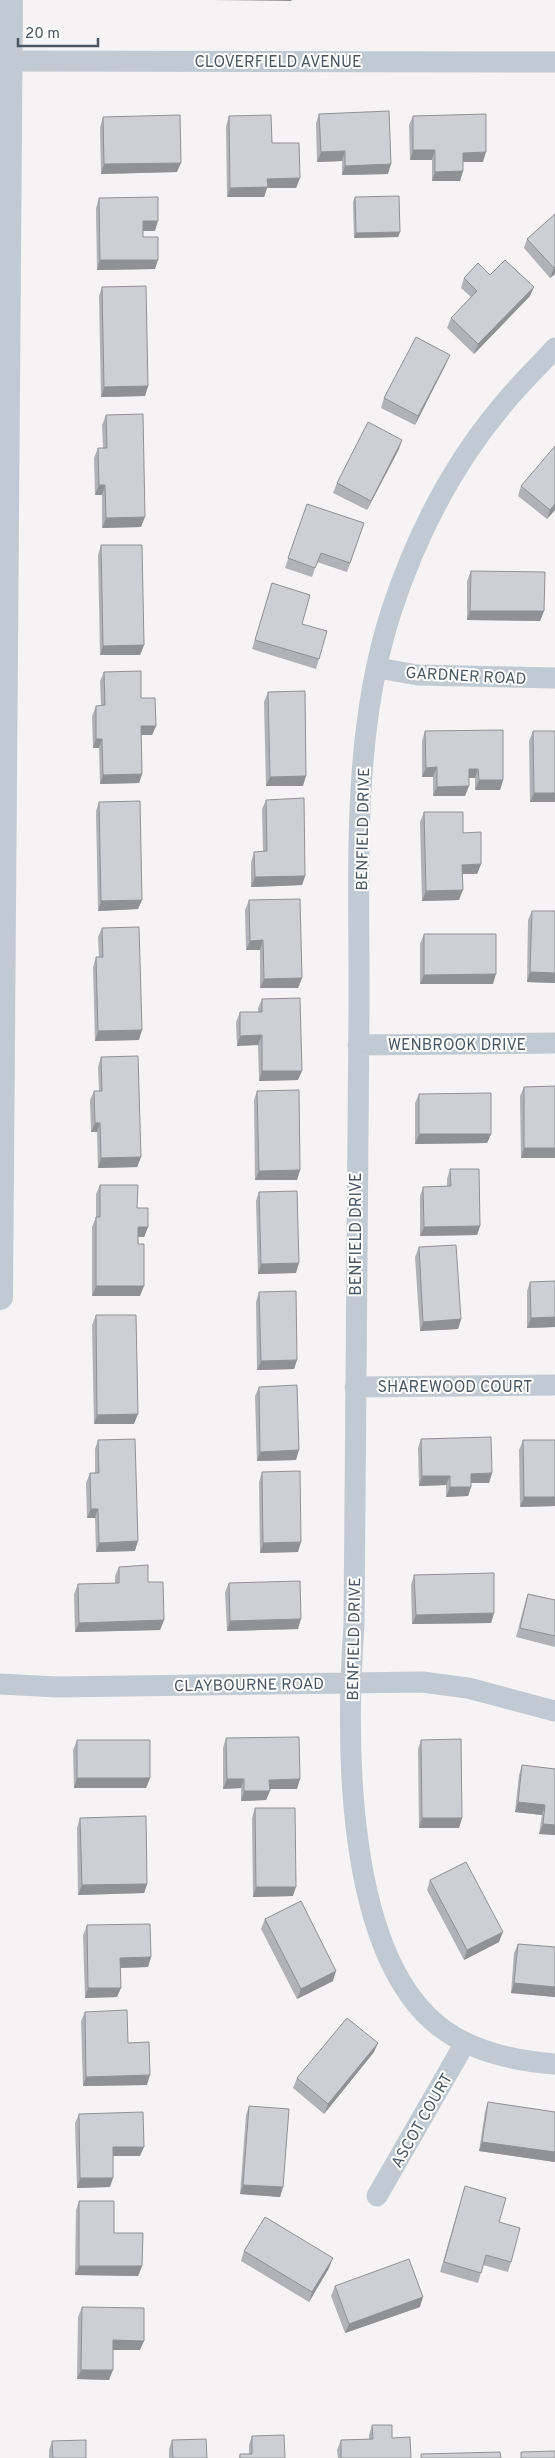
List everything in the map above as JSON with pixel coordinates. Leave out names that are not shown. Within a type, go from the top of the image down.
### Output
[{"type":"street","points":[[0,1297],[5,61],[10,0]]},
{"type":"street","name":"CLOVERFIELD AVENUE","points":[[5,61],[555,62]]},
{"type":"street","name":"BENFIELD DRIVE","points":[[555,348],[502,406],[477,438],[449,481],[429,520],[408,567],[390,615],[366,736],[362,786],[355,1207],[354,1625],[350,1682],[354,1791],[360,1849],[374,1916],[383,1947],[400,1982],[418,2006],[443,2029],[465,2043],[514,2059],[555,2064]]},
{"type":"street","name":"GARDNER ROAD","points":[[378,668],[418,675],[555,678]]},
{"type":"street","name":"WENBROOK DRIVE","points":[[358,1045],[555,1043]]},
{"type":"street","name":"SHAREWOOD COURT","points":[[355,1387],[555,1385]]},
{"type":"street","name":"CLAYBOURNE ROAD","points":[[0,1684],[57,1687],[422,1682],[468,1688],[555,1711]]},
{"type":"street","name":"ASCOT COURT","points":[[377,2196],[465,2043]]},
{"type":"building","points":[[389,111],[391,164],[345,166],[345,151],[321,152],[319,114]]},
{"type":"building","points":[[486,114],[486,152],[463,153],[463,171],[435,172],[435,150],[413,150],[413,116]]},
{"type":"building","points":[[180,115],[181,163],[104,164],[103,117]]},
{"type":"building","points":[[271,115],[272,143],[299,143],[300,178],[267,179],[268,187],[230,188],[229,116]]},
{"type":"building","points":[[399,196],[400,232],[356,233],[355,197]]},
{"type":"building","points":[[158,197],[158,221],[143,221],[143,237],[158,237],[158,260],[100,260],[99,198]]},
{"type":"building","points":[[555,214],[555,267],[554,268],[527,239]]},
{"type":"building","points":[[505,260],[534,287],[478,344],[451,318],[477,291],[464,278],[478,263],[490,275]]},
{"type":"building","points":[[146,286],[148,386],[104,387],[102,287]]},
{"type":"building","points":[[416,337],[450,355],[418,416],[384,398]]},
{"type":"building","points":[[143,414],[145,517],[106,518],[105,485],[99,485],[98,448],[107,448],[106,415]]},
{"type":"building","points":[[368,422],[402,440],[371,501],[337,483]]},
{"type":"building","points":[[555,446],[555,504],[550,510],[521,486]]},
{"type":"building","points":[[307,504],[364,523],[350,563],[321,553],[315,568],[288,558]]},
{"type":"building","points":[[101,545],[142,545],[144,645],[103,646]]},
{"type":"building","points":[[471,571],[545,572],[544,611],[470,611]]},
{"type":"building","points":[[272,583],[310,595],[302,624],[327,631],[319,659],[255,640]]},
{"type":"building","points":[[141,671],[141,698],[155,698],[156,726],[141,726],[142,774],[103,775],[102,739],[96,739],[96,706],[105,705],[104,672]]},
{"type":"building","points":[[305,691],[306,776],[270,777],[268,692]]},
{"type":"building","points":[[503,730],[503,780],[479,780],[478,769],[469,769],[469,786],[437,787],[437,767],[426,768],[425,731]]},
{"type":"building","points":[[533,731],[555,731],[555,793],[534,793]]},
{"type":"building","points":[[304,798],[305,876],[255,877],[254,852],[267,851],[266,800]]},
{"type":"building","points":[[140,801],[142,900],[101,901],[99,802]]},
{"type":"building","points":[[424,812],[463,812],[463,833],[481,832],[481,864],[462,865],[463,890],[426,891]]},
{"type":"building","points":[[300,899],[302,978],[264,979],[263,940],[250,941],[249,900]]},
{"type":"building","points":[[532,911],[555,911],[555,973],[530,972]]},
{"type":"building","points":[[139,927],[142,1030],[98,1031],[96,957],[103,957],[102,928]]},
{"type":"building","points":[[424,934],[496,934],[496,974],[424,975]]},
{"type":"building","points":[[300,998],[302,1071],[262,1071],[262,1035],[240,1036],[240,1012],[262,1012],[262,999]]},
{"type":"building","points":[[138,1056],[141,1157],[101,1158],[100,1123],[95,1123],[94,1091],[102,1091],[101,1057]]},
{"type":"building","points":[[555,1086],[555,1148],[524,1148],[524,1087]]},
{"type":"building","points":[[299,1090],[300,1170],[259,1171],[257,1091]]},
{"type":"building","points":[[491,1093],[491,1134],[419,1134],[419,1094]]},
{"type":"building","points":[[450,1169],[479,1169],[480,1226],[424,1227],[423,1187],[451,1186]]},
{"type":"building","points":[[100,1185],[138,1185],[137,1208],[148,1208],[148,1227],[138,1227],[138,1244],[144,1244],[144,1286],[96,1286],[96,1217],[100,1217]]},
{"type":"building","points":[[297,1191],[299,1263],[261,1264],[259,1192]]},
{"type":"building","points":[[456,1245],[461,1319],[423,1322],[419,1247]]},
{"type":"building","points":[[555,1281],[555,1317],[531,1318],[530,1282]]},
{"type":"building","points":[[296,1291],[297,1360],[261,1361],[259,1292]]},
{"type":"building","points":[[96,1315],[136,1315],[138,1414],[97,1415]]},
{"type":"building","points":[[297,1385],[299,1450],[260,1452],[259,1387]]},
{"type":"building","points":[[491,1437],[492,1473],[471,1474],[471,1487],[450,1487],[450,1476],[422,1476],[421,1439]]},
{"type":"building","points":[[135,1439],[138,1541],[99,1543],[98,1509],[91,1509],[90,1473],[99,1473],[98,1440]]},
{"type":"building","points":[[523,1440],[555,1440],[555,1497],[524,1497]]},
{"type":"building","points":[[300,1471],[301,1542],[263,1543],[262,1472]]},
{"type":"building","points":[[148,1565],[148,1582],[163,1582],[164,1620],[79,1623],[78,1584],[119,1583],[119,1567]]},
{"type":"building","points":[[494,1573],[494,1613],[416,1615],[414,1575]]},
{"type":"building","points":[[300,1581],[301,1619],[230,1621],[229,1583]]},
{"type":"building","points":[[528,1594],[555,1600],[555,1636],[520,1628]]},
{"type":"building","points":[[299,1737],[300,1779],[269,1780],[270,1791],[244,1791],[244,1779],[227,1779],[226,1738]]},
{"type":"building","points":[[461,1739],[462,1818],[422,1818],[421,1740]]},
{"type":"building","points":[[77,1740],[150,1740],[150,1778],[77,1778]]},
{"type":"building","points":[[522,1765],[555,1769],[555,1825],[543,1824],[545,1805],[518,1802]]},
{"type":"building","points":[[255,1808],[295,1808],[296,1887],[256,1887]]},
{"type":"building","points":[[146,1816],[147,1884],[82,1885],[80,1818]]},
{"type":"building","points":[[466,1862],[503,1932],[467,1950],[430,1880]]},
{"type":"building","points":[[301,1901],[336,1971],[301,1989],[265,1919]]},
{"type":"building","points":[[150,1924],[151,1957],[120,1958],[121,1988],[88,1988],[87,1925]]},
{"type":"building","points":[[518,1944],[555,1947],[555,1987],[514,1983]]},
{"type":"building","points":[[127,2010],[128,2043],[149,2042],[150,2075],[86,2077],[85,2012]]},
{"type":"building","points":[[347,2018],[378,2043],[328,2104],[297,2078]]},
{"type":"building","points":[[488,2102],[555,2112],[555,2152],[482,2142]]},
{"type":"building","points":[[249,2106],[289,2109],[283,2187],[243,2185]]},
{"type":"building","points":[[143,2112],[144,2147],[113,2147],[113,2178],[80,2178],[79,2114]]},
{"type":"building","points":[[465,2186],[506,2198],[499,2222],[520,2228],[511,2262],[486,2255],[481,2273],[444,2262]]},
{"type":"building","points":[[79,2201],[114,2201],[114,2233],[143,2233],[142,2266],[79,2266]]},
{"type":"building","points":[[265,2217],[333,2258],[312,2292],[244,2251]]},
{"type":"building","points":[[409,2259],[423,2297],[349,2324],[335,2286]]},
{"type":"building","points":[[82,2307],[144,2308],[144,2341],[113,2340],[113,2370],[81,2370]]},
{"type":"building","points":[[372,2425],[392,2425],[392,2438],[410,2437],[411,2458],[341,2458],[341,2440],[373,2439]]},
{"type":"building","points":[[284,2435],[285,2458],[240,2458],[240,2454],[252,2454],[252,2436]]},
{"type":"building","points":[[206,2439],[207,2458],[173,2458],[172,2440]]},
{"type":"building","points":[[86,2440],[86,2458],[53,2458],[52,2441]]},
{"type":"building","points":[[555,2451],[555,2458],[521,2458],[521,2452]]},
{"type":"building","points":[[500,2452],[501,2458],[421,2458],[421,2454]]}]
